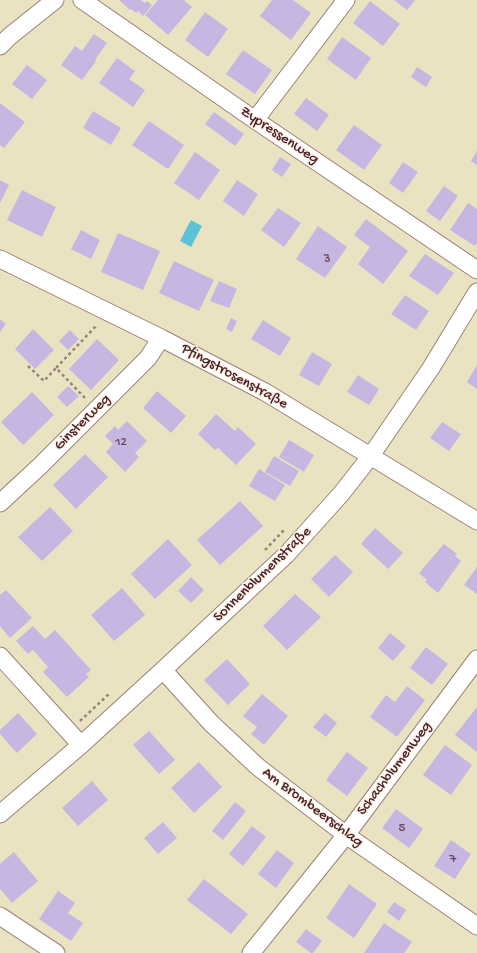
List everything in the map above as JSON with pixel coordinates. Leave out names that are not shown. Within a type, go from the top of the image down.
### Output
[{"type":"street","points":[[3,37],[55,0]]},
{"type":"street","name":"Zypressenweg","points":[[82,0],[255,120],[477,270]]},
{"type":"street","points":[[255,120],[346,0]]},
{"type":"street","name":"Pfingstrosenstraße","points":[[0,259],[161,338],[264,392],[370,457],[469,510],[477,521]]},
{"type":"street","name":"Sonnenblumenstraße","points":[[0,814],[81,745],[287,554],[342,494],[370,457],[431,368],[477,292]]},
{"type":"street","name":"Ginsterweg","points":[[0,503],[40,466],[148,358],[161,338]]},
{"type":"street","points":[[0,656],[81,745]]},
{"type":"street","name":"Schachblumenweg","points":[[251,953],[346,835],[477,659]]},
{"type":"street","name":"Am Brombeerschlag","points":[[163,670],[212,723],[258,767],[346,835],[477,926]]},
{"type":"street","points":[[0,916],[56,953]]},
{"type":"path","points":[[28,366],[44,381],[109,312]]},
{"type":"path","points":[[56,368],[97,409]]},
{"type":"path","points":[[263,551],[290,524]]},
{"type":"path","points":[[69,731],[115,689]]},
{"type":"water","points":[[191,220],[202,226],[191,247],[180,241]]},
{"type":"building","points":[[119,0],[141,0],[145,3],[147,1],[152,5],[143,16],[138,11],[136,13],[131,9],[130,10]]},
{"type":"building","points":[[158,0],[184,0],[192,7],[168,35],[145,15]]},
{"type":"building","points":[[272,0],[293,0],[311,13],[291,40],[260,16]]},
{"type":"building","points":[[394,0],[415,0],[407,10]]},
{"type":"building","points":[[370,1],[400,24],[383,46],[353,23]]},
{"type":"building","points":[[205,12],[228,29],[208,57],[185,40]]},
{"type":"building","points":[[94,34],[107,43],[82,80],[61,65],[75,46],[82,51]]},
{"type":"building","points":[[342,37],[371,58],[356,80],[327,59]]},
{"type":"building","points":[[243,50],[272,70],[255,94],[226,74]]},
{"type":"building","points":[[117,58],[135,71],[129,79],[145,90],[133,107],[99,83]]},
{"type":"building","points":[[27,65],[47,80],[32,99],[12,84]]},
{"type":"building","points":[[417,67],[432,77],[426,87],[411,77]]},
{"type":"building","points":[[306,98],[329,115],[317,131],[294,114]]},
{"type":"building","points":[[0,103],[25,122],[4,148],[0,145]]},
{"type":"building","points":[[93,111],[121,128],[111,145],[83,128]]},
{"type":"building","points":[[214,112],[244,134],[235,146],[205,124]]},
{"type":"building","points":[[149,121],[184,145],[168,169],[132,145]]},
{"type":"building","points":[[354,125],[382,145],[364,170],[336,150]]},
{"type":"building","points":[[477,151],[477,165],[471,161]]},
{"type":"building","points":[[195,152],[220,170],[199,200],[174,183]]},
{"type":"building","points":[[280,157],[291,164],[282,177],[272,170]]},
{"type":"building","points":[[403,162],[418,172],[403,193],[389,183]]},
{"type":"building","points":[[0,180],[9,185],[0,203]]},
{"type":"building","points":[[237,180],[258,194],[244,216],[223,201]]},
{"type":"building","points":[[444,186],[458,196],[440,221],[426,211]]},
{"type":"building","points":[[22,190],[56,207],[42,237],[7,220]]},
{"type":"building","points":[[468,203],[477,209],[477,243],[475,246],[450,230]]},
{"type":"building","points":[[278,208],[301,223],[284,247],[261,230]]},
{"type":"building","points":[[366,219],[408,251],[383,284],[358,264],[370,247],[354,235]]},
{"type":"building","points":[[318,226],[347,247],[325,278],[296,259]]},
{"type":"building","points":[[81,230],[100,240],[91,259],[71,249]]},
{"type":"building","points":[[118,233],[160,251],[143,290],[101,272]]},
{"type":"building","points":[[425,254],[454,273],[438,295],[409,276]]},
{"type":"building","points":[[174,261],[214,280],[199,311],[159,293]]},
{"type":"building","points":[[219,281],[237,289],[229,308],[210,301]]},
{"type":"building","points":[[405,295],[429,311],[416,330],[391,314]]},
{"type":"building","points":[[231,318],[237,321],[232,332],[226,329]]},
{"type":"building","points":[[0,319],[6,324],[0,332]]},
{"type":"building","points":[[263,320],[291,338],[280,356],[251,339]]},
{"type":"building","points":[[33,329],[54,350],[35,369],[15,349]]},
{"type":"building","points":[[70,330],[79,339],[68,350],[59,341]]},
{"type":"building","points":[[97,339],[119,360],[91,390],[69,369]]},
{"type":"building","points":[[312,352],[332,364],[319,386],[299,375]]},
{"type":"building","points":[[477,365],[477,389],[467,382]]},
{"type":"building","points":[[358,375],[379,389],[369,405],[347,392]]},
{"type":"building","points":[[68,386],[79,396],[67,407],[57,397]]},
{"type":"building","points":[[157,391],[186,416],[171,433],[143,408]]},
{"type":"building","points":[[32,392],[54,415],[23,445],[1,422]]},
{"type":"building","points":[[216,414],[235,431],[238,427],[256,444],[236,465],[218,448],[215,450],[198,434]]},
{"type":"building","points":[[127,421],[147,441],[135,453],[139,457],[125,472],[106,452],[113,444],[105,436],[115,426],[118,430]]},
{"type":"building","points":[[442,422],[461,434],[449,451],[430,438]]},
{"type":"building","points":[[289,440],[314,455],[304,472],[279,457]]},
{"type":"building","points":[[85,454],[108,477],[76,509],[53,485]]},
{"type":"building","points":[[274,456],[299,471],[290,486],[265,472]]},
{"type":"building","points":[[259,469],[285,485],[275,501],[249,486]]},
{"type":"building","points":[[240,501],[263,526],[220,565],[197,540]]},
{"type":"building","points":[[50,507],[73,531],[42,561],[18,537]]},
{"type":"building","points":[[375,528],[403,553],[388,569],[361,544]]},
{"type":"building","points":[[168,539],[192,565],[155,599],[131,574]]},
{"type":"building","points":[[444,544],[457,554],[455,556],[461,561],[438,593],[425,582],[427,580],[419,573]]},
{"type":"building","points":[[335,555],[353,572],[329,597],[311,579]]},
{"type":"building","points":[[477,567],[477,594],[464,585]]},
{"type":"building","points":[[191,577],[204,590],[191,603],[178,591]]},
{"type":"building","points":[[122,588],[145,615],[114,641],[91,615]]},
{"type":"building","points":[[6,590],[32,618],[10,638],[0,626],[0,595]]},
{"type":"building","points":[[295,594],[321,617],[287,650],[263,626]]},
{"type":"building","points":[[33,626],[45,639],[55,630],[91,670],[86,674],[89,677],[67,697],[43,672],[48,667],[33,650],[28,654],[16,641]]},
{"type":"building","points":[[390,633],[406,646],[393,661],[378,648]]},
{"type":"building","points":[[426,647],[448,664],[432,685],[410,668]]},
{"type":"building","points":[[227,659],[250,684],[228,705],[204,680]]},
{"type":"building","points":[[407,686],[425,700],[397,737],[370,717],[386,695],[395,702]]},
{"type":"building","points":[[262,694],[288,716],[264,745],[251,734],[257,727],[243,716]]},
{"type":"building","points":[[477,707],[477,752],[455,735]]},
{"type":"building","points":[[18,713],[37,734],[17,753],[0,734],[0,730]]},
{"type":"building","points":[[325,713],[337,723],[326,737],[313,727]]},
{"type":"building","points":[[149,731],[175,760],[159,774],[133,745]]},
{"type":"building","points":[[445,745],[472,765],[451,795],[423,775]]},
{"type":"building","points":[[347,752],[368,768],[347,796],[326,780]]},
{"type":"building","points":[[199,762],[222,787],[194,813],[171,788]]},
{"type":"building","points":[[92,781],[108,800],[78,826],[62,808]]},
{"type":"building","points":[[235,802],[246,811],[223,840],[212,831]]},
{"type":"building","points":[[396,809],[423,829],[409,848],[382,828]]},
{"type":"building","points":[[163,822],[177,838],[158,854],[144,838]]},
{"type":"building","points":[[252,826],[266,837],[243,866],[229,854]]},
{"type":"building","points":[[451,840],[471,854],[455,879],[434,866]]},
{"type":"building","points":[[277,850],[294,863],[276,888],[258,874]]},
{"type":"building","points":[[14,852],[38,881],[12,903],[0,889],[0,864]]},
{"type":"building","points":[[204,879],[248,914],[231,934],[187,900]]},
{"type":"building","points":[[349,884],[377,904],[354,938],[326,918]]},
{"type":"building","points":[[58,891],[75,903],[68,913],[83,923],[71,941],[39,919]]},
{"type":"building","points":[[394,902],[406,910],[399,921],[387,912]]},
{"type":"building","points":[[384,923],[412,942],[404,953],[364,953]]},
{"type":"building","points":[[306,929],[322,941],[313,953],[296,942]]}]
